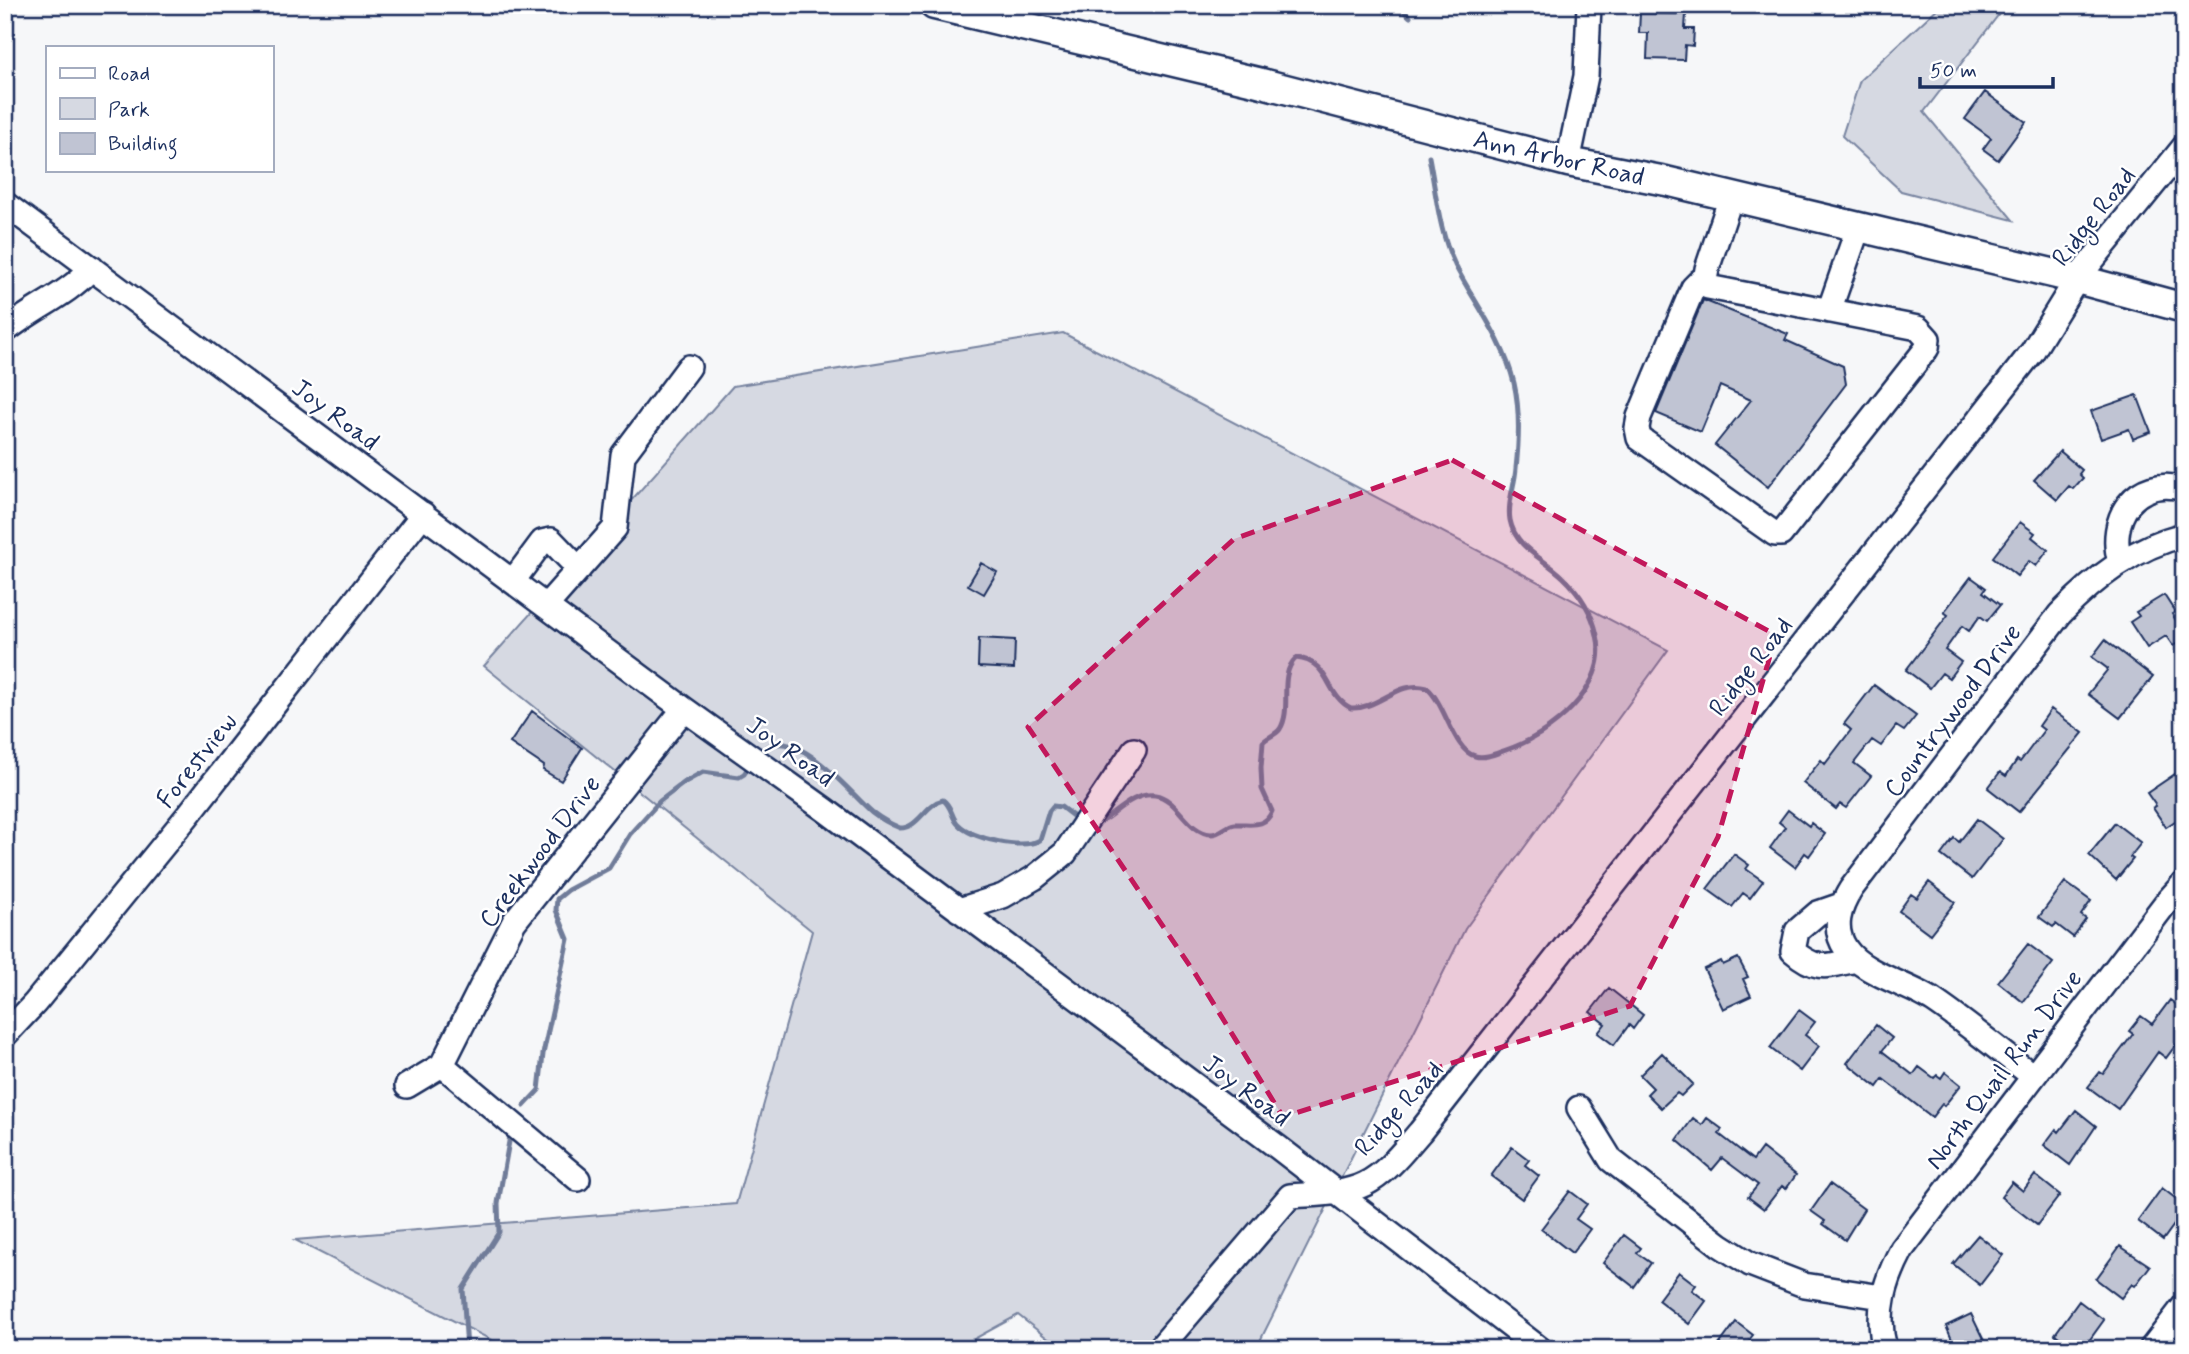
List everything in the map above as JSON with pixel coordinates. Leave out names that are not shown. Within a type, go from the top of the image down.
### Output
[{"type":"main road","name":"Ann Arbor Road","points":[[934,5],[1258,82],[1568,162],[1666,181],[2077,279],[2184,308]]},
{"type":"street","points":[[1568,162],[1586,76],[1589,5]]},
{"type":"street","name":"Ridge Road","points":[[1159,1349],[1290,1196],[1335,1192],[1364,1184],[1392,1163],[1420,1132],[2032,352],[2077,279],[2184,147]]},
{"type":"street","points":[[1705,280],[1693,288],[1682,314],[1639,417],[1639,438],[1775,534],[1781,534],[1927,348],[1928,339],[1918,328],[1708,287],[1705,280],[1731,197]]},
{"type":"street","name":"Joy Road","points":[[5,204],[959,910],[1540,1349]]},
{"type":"street","points":[[1829,311],[1858,228]]},
{"type":"street","points":[[5,331],[29,312],[70,289],[92,268]]},
{"type":"street","points":[[546,606],[615,527],[623,455],[689,367]]},
{"type":"street","points":[[2120,562],[2116,549],[2118,526],[2129,503],[2151,488],[2176,486],[2184,489]]},
{"type":"street","name":"Forestview","points":[[5,1035],[35,1003],[189,814],[423,514]]},
{"type":"street","name":"Countrywood Drive","points":[[1856,960],[1825,967],[1813,966],[1793,951],[1797,931],[1818,913],[1841,905],[2060,614],[2085,588],[2140,551],[2184,534]]},
{"type":"street","points":[[513,581],[542,542],[551,540],[579,569]]},
{"type":"street","name":"Creekwood Drive","points":[[442,1065],[514,922],[684,709]]},
{"type":"street","points":[[959,910],[1003,896],[1034,878],[1065,853],[1134,750]]},
{"type":"street","name":"North Quail Run Drive","points":[[1885,1349],[1880,1318],[1882,1297],[1889,1272],[1902,1249],[2165,904],[2184,883]]},
{"type":"street","points":[[1841,905],[1838,923],[1841,940],[1856,960],[1933,1000],[2033,1076]]},
{"type":"street","points":[[407,1086],[442,1065],[578,1180]]},
{"type":"street","points":[[1579,1108],[1611,1160],[1720,1245],[1750,1264],[1804,1285],[1882,1297]]},
{"type":"street","points":[[2151,1349],[2184,1306]]},
{"type":"highlighted area","points":[[1452,460],[1776,635],[1718,837],[1630,1006],[1283,1117],[1196,975],[1028,727],[1234,539]]},
{"type":"green space","points":[[1941,5],[2006,5],[1924,112],[2013,220],[1901,191],[1842,136],[1860,80]]},
{"type":"green space","points":[[1063,333],[1668,650],[1465,929],[1256,1349],[1061,1349],[1018,1315],[956,1349],[509,1349],[295,1240],[736,1204],[812,931],[484,666],[733,386]]},
{"type":"building","points":[[1640,13],[1686,14],[1685,29],[1694,29],[1693,46],[1685,45],[1684,60],[1647,59],[1648,33],[1639,33]]},
{"type":"building","points":[[1985,92],[2026,122],[1998,160],[1983,149],[1991,138],[1965,119]]},
{"type":"building","points":[[1703,300],[1788,334],[1785,340],[1843,366],[1846,384],[1768,487],[1715,445],[1751,400],[1720,386],[1701,432],[1656,413]]},
{"type":"building","points":[[2137,395],[2151,432],[2133,439],[2129,429],[2101,439],[2091,411]]},
{"type":"building","points":[[2060,451],[2082,470],[2079,474],[2083,478],[2073,489],[2069,486],[2057,500],[2034,480]]},
{"type":"building","points":[[2020,522],[2035,533],[2032,537],[2048,550],[2036,566],[2029,561],[2017,576],[1993,557]]},
{"type":"building","points":[[981,563],[997,572],[984,594],[968,585]]},
{"type":"building","points":[[1971,577],[1986,588],[1983,592],[2000,605],[1987,621],[1980,616],[1969,631],[1962,626],[1945,650],[1961,662],[1949,678],[1942,673],[1930,688],[1906,670],[1948,615],[1944,612]]},
{"type":"building","points":[[2164,595],[2175,612],[2172,614],[2184,633],[2184,639],[2173,646],[2166,636],[2147,648],[2130,622],[2139,616],[2136,612]]},
{"type":"building","points":[[979,638],[1015,640],[1014,669],[978,667]]},
{"type":"building","points":[[2105,640],[2153,677],[2120,718],[2088,694],[2108,669],[2092,657]]},
{"type":"building","points":[[1874,685],[1916,716],[1904,731],[1896,726],[1881,746],[1872,740],[1854,763],[1871,776],[1846,808],[1840,804],[1836,809],[1803,783],[1821,760],[1825,764],[1851,730],[1844,724]]},
{"type":"building","points":[[2051,709],[2083,733],[2019,812],[1988,788],[2000,772],[2006,776],[2017,760],[2020,762],[2044,730],[2039,726]]},
{"type":"building","points":[[532,711],[582,748],[561,781],[510,743]]},
{"type":"building","points":[[2184,768],[2184,815],[2166,827],[2147,793]]},
{"type":"building","points":[[1788,810],[1825,834],[1809,856],[1805,853],[1795,867],[1770,848],[1785,827],[1779,822]]},
{"type":"building","points":[[1977,819],[2003,839],[1972,879],[1941,855],[1954,838],[1959,842]]},
{"type":"building","points":[[2115,823],[2141,843],[2130,857],[2133,859],[2116,880],[2089,855]]},
{"type":"building","points":[[1734,854],[1749,865],[1746,869],[1763,881],[1750,898],[1743,893],[1732,907],[1707,889]]},
{"type":"building","points":[[1929,882],[1955,902],[1930,934],[1899,911],[1911,894],[1917,898]]},
{"type":"building","points":[[2065,882],[2091,901],[2081,915],[2086,919],[2073,937],[2056,924],[2053,927],[2039,917]]},
{"type":"building","points":[[2028,944],[2053,963],[2023,1002],[1998,982]]},
{"type":"building","points":[[1738,958],[1748,977],[1743,979],[1751,996],[1723,1009],[1704,969],[1721,961],[1723,965]]},
{"type":"building","points":[[1609,988],[1643,1015],[1633,1029],[1629,1025],[1614,1045],[1598,1033],[1605,1024],[1590,1012]]},
{"type":"building","points":[[2170,1000],[2184,1010],[2184,1034],[2166,1058],[2158,1052],[2118,1109],[2088,1087],[2100,1072],[2103,1074],[2133,1034],[2129,1031],[2141,1016],[2152,1024]]},
{"type":"building","points":[[1799,1010],[1815,1022],[1805,1035],[1819,1046],[1800,1071],[1770,1048]]},
{"type":"building","points":[[1876,1025],[1892,1038],[1882,1051],[1913,1075],[1919,1067],[1934,1078],[1937,1075],[1941,1078],[1945,1072],[1961,1085],[1932,1117],[1883,1079],[1877,1087],[1847,1063]]},
{"type":"building","points":[[1662,1053],[1693,1084],[1681,1096],[1677,1093],[1661,1108],[1647,1094],[1653,1088],[1640,1075]]},
{"type":"building","points":[[2076,1110],[2096,1126],[2070,1165],[2044,1145],[2056,1129],[2059,1132]]},
{"type":"building","points":[[1693,1118],[1702,1125],[1707,1118],[1722,1129],[1719,1134],[1753,1160],[1762,1148],[1796,1175],[1786,1189],[1782,1186],[1764,1209],[1748,1197],[1758,1185],[1722,1158],[1712,1170],[1677,1140]]},
{"type":"building","points":[[1512,1147],[1529,1160],[1525,1165],[1539,1176],[1522,1199],[1491,1176]]},
{"type":"building","points":[[2035,1175],[2060,1195],[2037,1225],[2001,1197],[2012,1182],[2023,1191]]},
{"type":"building","points":[[1830,1184],[1864,1209],[1845,1240],[1823,1224],[1825,1221],[1811,1211]]},
{"type":"building","points":[[2162,1188],[2184,1205],[2184,1211],[2163,1240],[2138,1221]]},
{"type":"building","points":[[1570,1191],[1587,1204],[1576,1219],[1590,1229],[1572,1253],[1541,1229]]},
{"type":"building","points":[[1624,1235],[1641,1248],[1637,1253],[1651,1263],[1634,1287],[1603,1263]]},
{"type":"building","points":[[1978,1235],[2003,1255],[1980,1285],[1953,1264]]},
{"type":"building","points":[[2120,1246],[2150,1266],[2135,1286],[2132,1284],[2121,1298],[2096,1279]]},
{"type":"building","points":[[1679,1272],[1696,1285],[1692,1290],[1706,1301],[1689,1324],[1658,1300]]},
{"type":"building","points":[[2079,1301],[2104,1320],[2083,1349],[2075,1349],[2055,1334]]},
{"type":"building","points":[[1971,1314],[1988,1349],[1956,1349],[1946,1326]]},
{"type":"building","points":[[1736,1322],[1753,1335],[1749,1340],[1761,1349],[1716,1349]]},
{"type":"waterway","points":[[1397,5],[1410,17]]},
{"type":"waterway","points":[[1093,826],[1130,801],[1146,795],[1163,797],[1195,828],[1211,834],[1235,824],[1261,823],[1269,817],[1272,811],[1262,789],[1263,742],[1278,731],[1284,721],[1287,674],[1296,658],[1316,665],[1336,696],[1351,708],[1370,704],[1407,688],[1427,688],[1439,704],[1461,745],[1479,757],[1523,743],[1540,734],[1572,707],[1585,691],[1599,655],[1597,635],[1592,618],[1580,596],[1556,571],[1524,546],[1513,530],[1510,507],[1518,447],[1514,383],[1496,337],[1455,265],[1445,239],[1429,157]]},
{"type":"waterway","points":[[759,754],[772,745],[787,744],[803,751],[835,776],[872,812],[900,828],[912,824],[931,806],[943,800],[958,824],[965,829],[985,838],[1010,843],[1022,844],[1040,840],[1053,806],[1061,807],[1078,820]]},
{"type":"waterway","points":[[524,1106],[539,1090],[543,1054],[568,939],[556,910],[557,899],[609,868],[630,834],[660,801],[685,782],[703,772],[739,777],[751,764]]},
{"type":"waterway","points":[[467,1349],[463,1289],[499,1232],[498,1203],[510,1136]]}]
